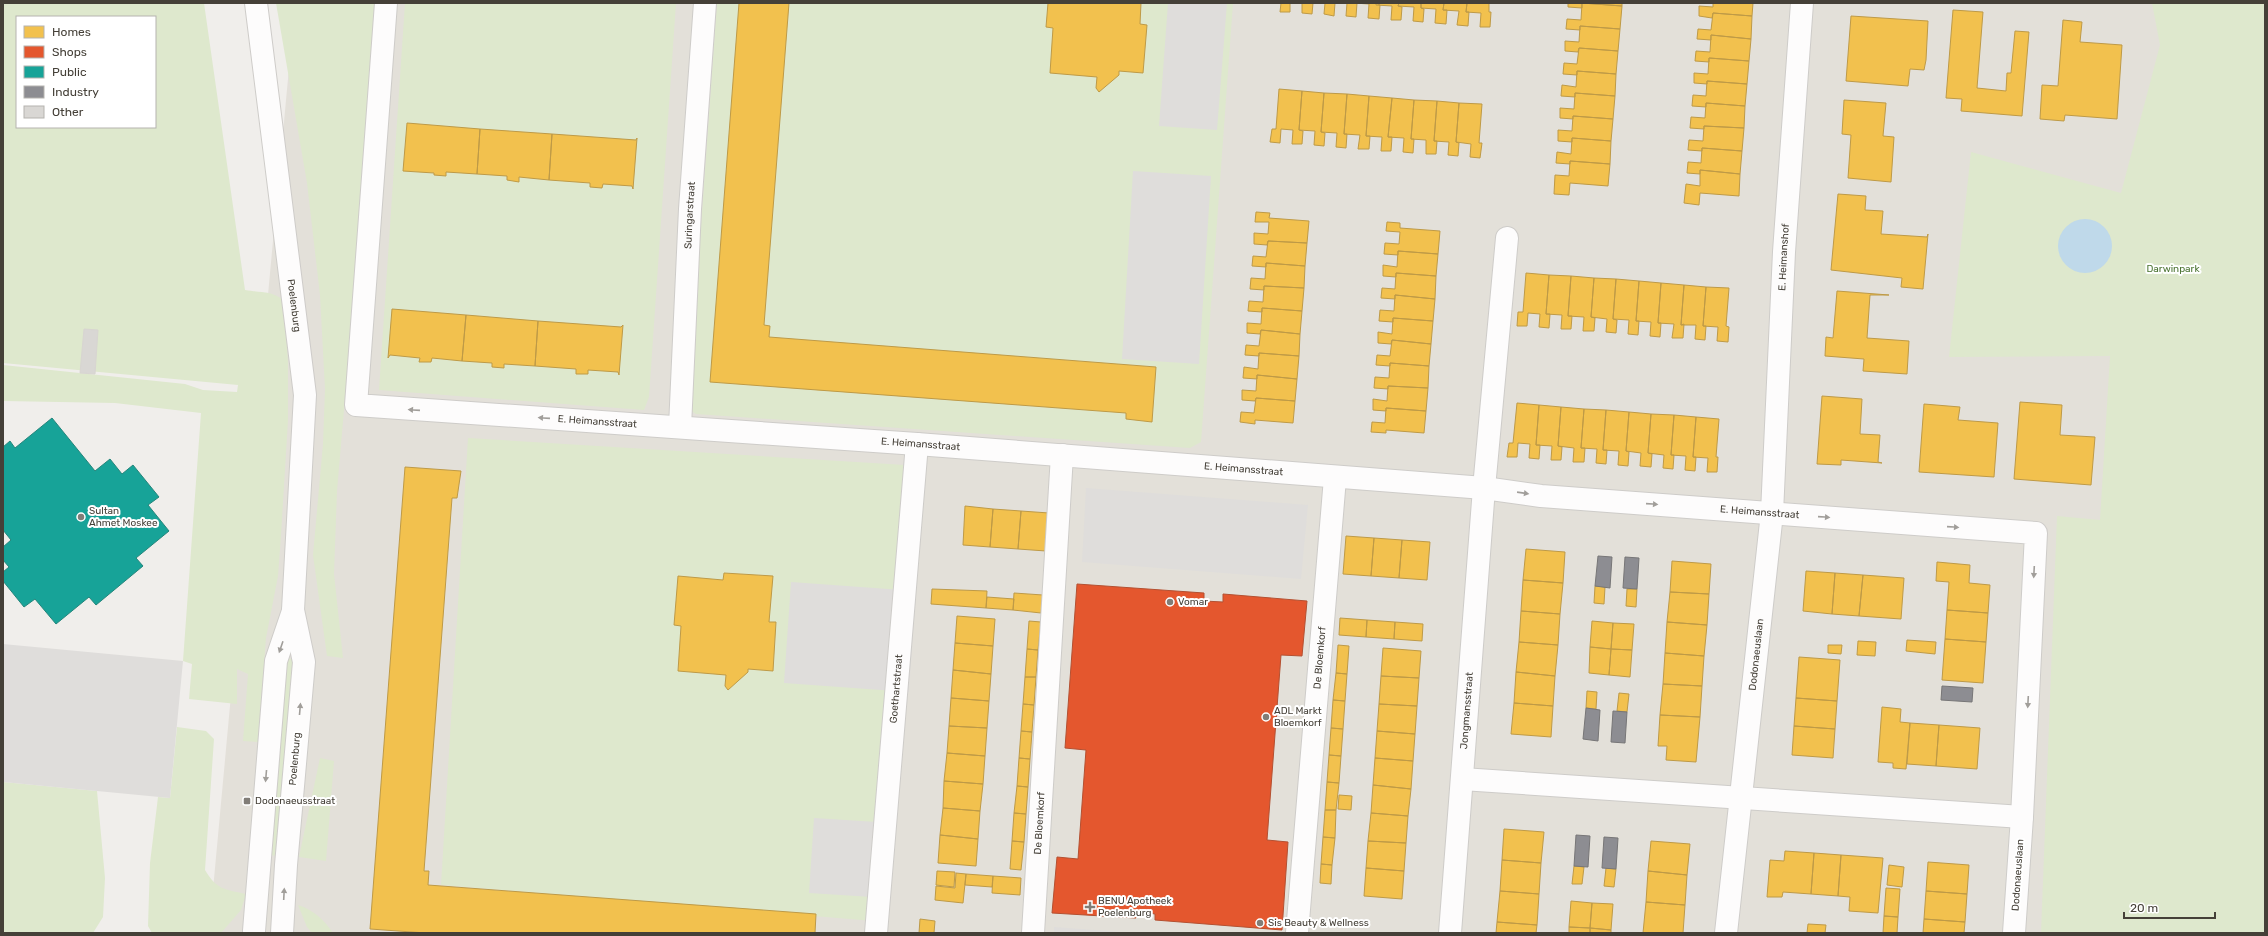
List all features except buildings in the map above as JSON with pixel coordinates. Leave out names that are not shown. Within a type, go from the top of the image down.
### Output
[{"type":"street","name":"Poelenburg","points":[[256,3],[305,395],[293,610],[304,662],[286,865],[282,933]]},
{"type":"street","name":"E. Heimansstraat","points":[[386,3],[356,405],[1062,455],[1335,478],[1484,488],[1541,496],[2036,533]]},
{"type":"street","name":"Suringarstraat","points":[[680,427],[690,209],[705,3]]},
{"type":"street","name":"E. Heimanshof","points":[[1772,513],[1784,252],[1802,3]]},
{"type":"street","points":[[1484,488],[1506,238]]},
{"type":"street","name":"Goethartstraat","points":[[876,933],[917,444]]},
{"type":"street","name":"De Bloemkorf","points":[[1033,933],[1062,455]]},
{"type":"street","name":"De Bloemkorf","points":[[1296,933],[1335,478]]},
{"type":"street","name":"Jongmansstraat","points":[[1450,933],[1484,488]]},
{"type":"street","name":"Dodonaeuslaan","points":[[1726,933],[1772,513]]},
{"type":"street","name":"Dodonaeuslaan","points":[[2014,933],[2022,816],[2036,533]]},
{"type":"street","name":"Poelenburg","points":[[251,932],[276,660],[293,610]]},
{"type":"street","points":[[1462,779],[2022,816]]},
{"type":"street","points":[[251,932],[268,930],[282,933]]},
{"type":"shaded area","points":[[295,3],[2265,3],[2265,933],[209,933]]},
{"type":"shaded area","points":[[1168,3],[1227,3],[1217,130],[1159,126]]},
{"type":"shaded area","points":[[1133,171],[1211,176],[1199,364],[1122,359]]},
{"type":"shaded area","points":[[1086,488],[1308,505],[1301,579],[1082,562]]},
{"type":"shaded area","points":[[791,582],[916,591],[909,692],[784,683]]},
{"type":"shaded area","points":[[3,644],[183,661],[170,798],[3,782]]},
{"type":"shaded area","points":[[814,818],[893,823],[888,898],[809,893]]},
{"type":"shaded area","points":[[1054,927],[1134,933],[1054,933]]},
{"type":"green space","points":[[3,3],[204,3],[245,290],[270,293],[284,300],[288,362],[288,420],[278,576],[266,638],[258,742],[243,741],[248,674],[237,669],[237,704],[189,699],[192,664],[183,661],[201,413],[115,403],[3,401],[3,365],[185,384],[203,390],[237,392],[238,385],[3,363]]},
{"type":"green space","points":[[276,3],[379,3],[337,491],[334,574],[343,658],[327,656],[313,555],[323,444],[325,389],[320,295],[307,183]]},
{"type":"green space","points":[[405,3],[676,3],[649,397],[644,410],[379,390]]},
{"type":"green space","points":[[717,3],[1233,3],[1201,442],[1190,448],[696,414],[688,409]]},
{"type":"green space","name":"Darwinpark","points":[[2152,3],[2265,3],[2265,933],[2041,933],[2057,516],[2100,520],[2110,356],[1949,357],[1971,152],[2121,193],[2160,45]]},
{"type":"green space","points":[[468,438],[905,465],[874,921],[441,885]]},
{"type":"green space","points":[[285,658],[295,660],[279,856],[268,855]]},
{"type":"green space","points":[[177,727],[206,731],[214,739],[205,870],[209,877],[222,888],[246,894],[241,910],[221,933],[152,933],[148,926],[150,863],[158,797],[170,798]]},
{"type":"green space","points":[[320,758],[334,761],[326,861],[299,857]]},
{"type":"green space","points":[[3,782],[97,791],[105,878],[103,917],[93,933],[3,933]]},
{"type":"green space","points":[[298,905],[318,916],[333,933],[312,933],[307,927]]},
{"type":"water","points":[[2085,219],[2095,221],[2104,227],[2110,236],[2112,246],[2110,256],[2104,265],[2095,271],[2085,273],[2075,271],[2066,265],[2060,256],[2058,246],[2060,236],[2066,227],[2075,221]]},
{"type":"place","name":"Sultan Ahmet Moskee","points":[[81,517]]},
{"type":"place","name":"Vomar","points":[[1170,602]]},
{"type":"place","name":"ADL Markt Bloemkorf","points":[[1266,717]]},
{"type":"place","name":"Dodonaeusstraat","points":[[247,801]]},
{"type":"place","name":"BENU Apotheek Poelenburg","points":[[1090,907]]},
{"type":"place","name":"Sis Beauty & Wellness","points":[[1260,923]]}]
